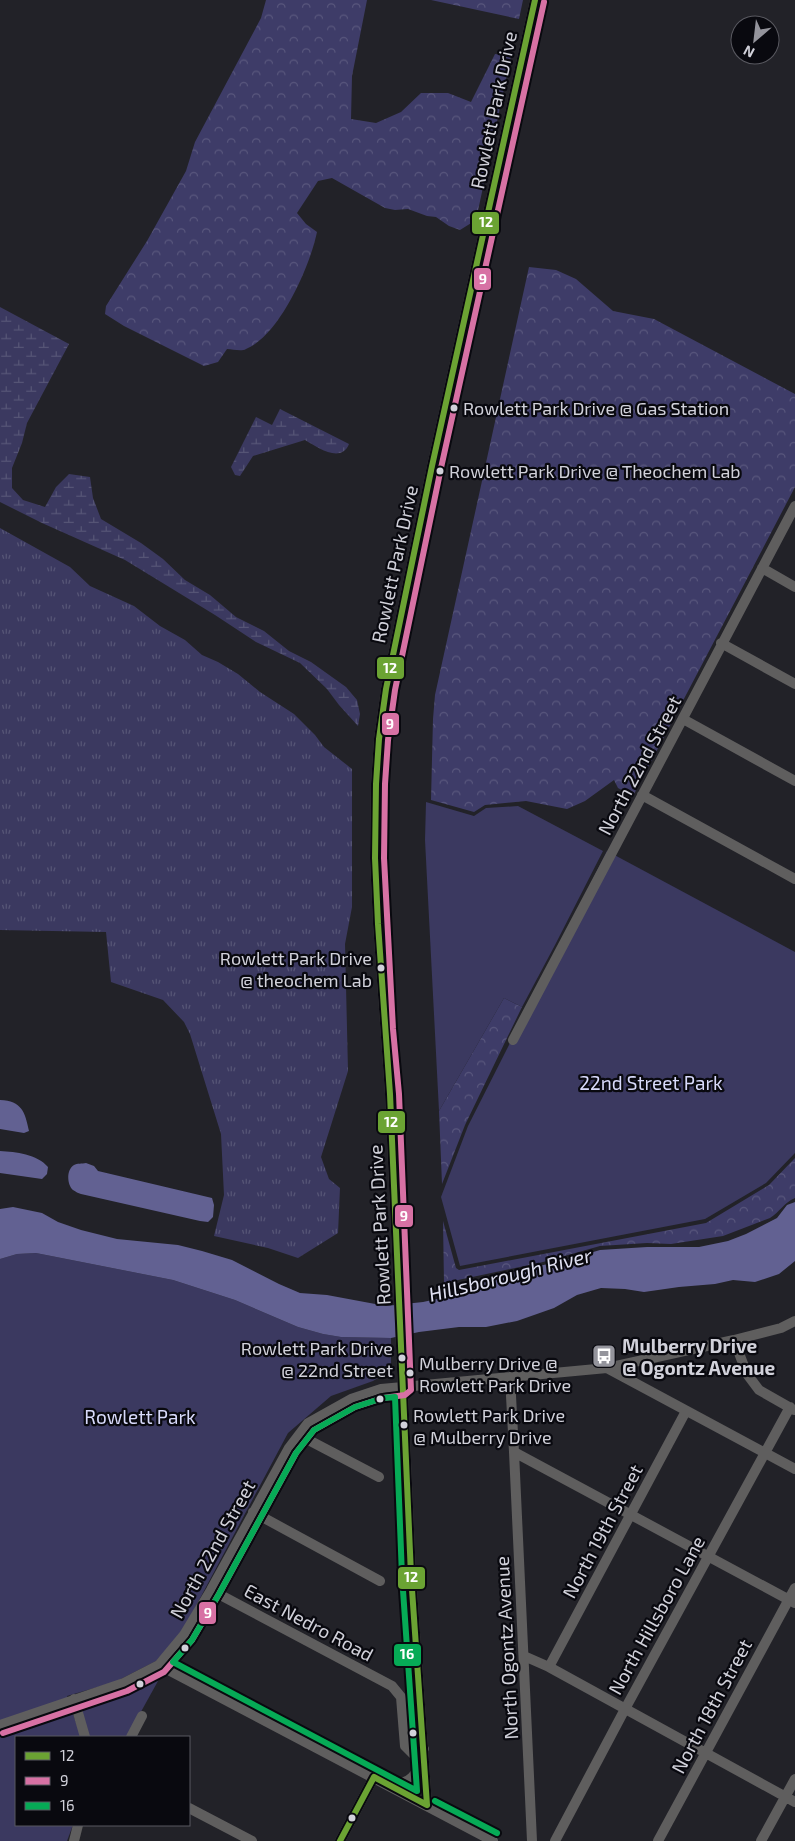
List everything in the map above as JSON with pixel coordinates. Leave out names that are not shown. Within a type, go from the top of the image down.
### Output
[{"type":"street","name":"Rowlett Park Drive","points":[[427,1804],[411,1575],[390,1094],[384,1030],[375,858],[376,784],[379,738],[386,688],[432,466],[535,0]]},
{"type":"street","name":"North 22nd Street","points":[[513,1040],[795,506]]},
{"type":"street","points":[[762,568],[795,586]]},
{"type":"street","points":[[721,644],[795,684]]},
{"type":"street","points":[[683,719],[795,781]]},
{"type":"street","points":[[642,795],[795,879]]},
{"type":"street","name":"North 22nd Street","points":[[0,1725],[124,1683],[160,1665],[184,1635],[211,1590],[289,1448],[308,1423],[350,1399],[381,1389],[607,1368],[734,1340],[781,1328],[795,1321]]},
{"type":"street","points":[[734,1340],[747,1374],[759,1390],[793,1409]]},
{"type":"street","points":[[607,1368],[795,1469]]},
{"type":"street","name":"North Ogontz Avenue","points":[[510,1377],[532,1841]]},
{"type":"street","name":"North Hillsboro Lane","points":[[555,1841],[765,1453],[793,1409]]},
{"type":"street","name":"North 19th Street","points":[[549,1667],[686,1411]]},
{"type":"street","points":[[299,1435],[379,1477]]},
{"type":"street","points":[[514,1452],[792,1601]]},
{"type":"street","points":[[253,1512],[380,1581]]},
{"type":"street","name":"North 18th Street","points":[[658,1841],[792,1601],[795,1588]]},
{"type":"street","name":"East Nedro Road","points":[[211,1590],[392,1686],[401,1697],[405,1746],[413,1754],[424,1749]]},
{"type":"street","points":[[524,1656],[549,1667],[790,1799]]},
{"type":"street","points":[[160,1665],[427,1804],[493,1841]]},
{"type":"street","points":[[74,1699],[85,1736]]},
{"type":"street","points":[[132,1736],[142,1716]]},
{"type":"street","points":[[387,1784],[398,1784],[410,1780],[420,1765],[424,1749]]},
{"type":"street","points":[[340,1841],[374,1777]]},
{"type":"street","points":[[762,1841],[790,1799],[795,1779]]},
{"type":"street","points":[[190,1809],[252,1841]]},
{"type":"street","points":[[74,1841],[78,1826]]},
{"type":"green space","points":[[266,0],[367,0],[352,76],[351,119],[376,123],[401,112],[421,93],[448,93],[471,102],[495,54],[511,56],[476,220],[460,230],[449,226],[436,217],[427,216],[408,209],[395,210],[385,208],[332,178],[318,181],[297,213],[306,224],[317,232],[308,263],[282,315],[259,341],[244,350],[227,349],[218,362],[204,366],[124,326],[105,314],[106,306],[147,241],[186,171],[195,142],[261,18]]},
{"type":"green space","points":[[431,0],[523,0],[519,19]]},
{"type":"green space","points":[[529,267],[556,270],[576,279],[613,311],[654,319],[795,394],[795,487],[633,796],[618,788],[614,780],[585,801],[567,809],[526,801],[485,805],[474,812],[431,800],[435,695]]},
{"type":"green space","points":[[0,307],[69,344],[27,423],[22,443],[12,468],[12,488],[23,500],[45,507],[56,487],[69,474],[90,477],[93,498],[101,519],[141,543],[163,559],[185,580],[210,595],[236,617],[264,631],[289,651],[311,662],[346,687],[357,700],[360,714],[358,726],[327,689],[300,663],[256,642],[125,560],[0,502]]},
{"type":"green space","points":[[280,409],[349,444],[345,450],[335,453],[322,450],[305,440],[253,456],[240,476],[235,475],[231,467],[256,417],[272,425]]},
{"type":"green space","points":[[0,528],[70,567],[90,586],[134,606],[160,626],[185,640],[202,655],[238,674],[260,692],[294,714],[324,747],[352,769],[352,907],[345,944],[348,1071],[321,1157],[329,1179],[340,1188],[338,1233],[298,1258],[268,1248],[214,1236],[224,1195],[221,1134],[190,1034],[184,1022],[163,1000],[111,982],[106,932],[0,930]]},
{"type":"green space","points":[[426,802],[474,816],[486,808],[518,806],[603,851],[522,1007],[504,998],[439,1111],[425,840]]},
{"type":"green space","name":"22nd Street Park","points":[[607,851],[795,952],[795,1153],[766,1183],[705,1219],[460,1266],[441,1197],[468,1126]]},
{"type":"green space","points":[[504,998],[522,1007],[465,1125],[442,1184],[439,1111]]},
{"type":"green space","points":[[795,1158],[795,1198],[787,1202],[770,1218],[723,1236],[671,1244],[647,1243],[600,1246],[543,1262],[444,1283],[443,1221],[456,1268],[459,1270],[706,1223],[769,1185]]},
{"type":"green space","name":"Rowlett Park","points":[[36,1253],[173,1280],[235,1300],[298,1327],[323,1334],[341,1337],[391,1338],[391,1363],[386,1373],[373,1381],[331,1396],[288,1433],[181,1634],[156,1661],[115,1682],[67,1696],[81,1736],[15,1736],[15,1826],[73,1826],[67,1841],[0,1841],[0,1259],[17,1254]]},
{"type":"green space","points":[[158,1670],[163,1672],[128,1736],[89,1736],[79,1702]]},
{"type":"water","points":[[0,1100],[18,1105],[24,1113],[29,1131],[24,1133],[0,1129]]},
{"type":"water","points":[[0,1151],[32,1156],[48,1167],[47,1174],[42,1179],[0,1173]]},
{"type":"water","points":[[86,1163],[94,1166],[98,1171],[212,1198],[214,1205],[213,1217],[208,1222],[200,1221],[79,1193],[71,1188],[69,1174],[71,1167],[74,1165]]},
{"type":"water","name":"Hillsborough River","points":[[795,1202],[795,1261],[779,1274],[755,1282],[733,1280],[715,1284],[644,1292],[601,1288],[577,1295],[554,1308],[517,1321],[486,1327],[459,1327],[419,1332],[391,1338],[341,1337],[323,1334],[298,1327],[235,1300],[173,1280],[36,1253],[17,1254],[0,1259],[0,1209],[13,1207],[42,1213],[58,1222],[81,1230],[117,1239],[178,1245],[202,1251],[232,1260],[300,1293],[327,1295],[386,1306],[423,1302],[460,1294],[499,1275],[570,1259],[600,1250],[647,1247],[699,1247],[728,1241],[777,1218],[787,1205]]},
{"type":"transit line","name":"12","points":[[427,1805],[411,1575],[390,1094],[378,924],[375,858],[376,784],[379,739],[386,689],[432,466],[535,0]]},
{"type":"transit line","name":"9","points":[[3,1733],[127,1691],[164,1672],[192,1640],[296,1453],[314,1430],[355,1407],[383,1398],[405,1395],[411,1390],[399,1094],[393,1029],[384,858],[385,784],[388,740],[395,690],[441,468],[544,2]]},
{"type":"transit line","name":"16","points":[[395,1397],[402,1576],[417,1791],[173,1662],[192,1640],[296,1453],[314,1430],[355,1407],[383,1398],[395,1397]]},
{"type":"transit line","name":"12","points":[[340,1841],[374,1777],[427,1805]]},
{"type":"transit line","name":"16","points":[[435,1801],[497,1833]]},
{"type":"place","name":"Rowlett Park Drive @ Gas Station","points":[[454,408]]},
{"type":"place","name":"Rowlett Park Drive @ Theochem Lab","points":[[440,471]]},
{"type":"place","name":"Rowlett Park Drive @ theochem Lab","points":[[381,968]]},
{"type":"place","name":"Mulberry Drive @ Ogontz Avenue","points":[[604,1356]]},
{"type":"place","name":"Rowlett Park Drive @ 22nd Street","points":[[402,1358]]},
{"type":"place","name":"Mulberry Drive @ Rowlett Park Drive","points":[[410,1373]]},
{"type":"place","name":"Rowlett Park Drive @ Mulberry Drive","points":[[404,1425]]}]
